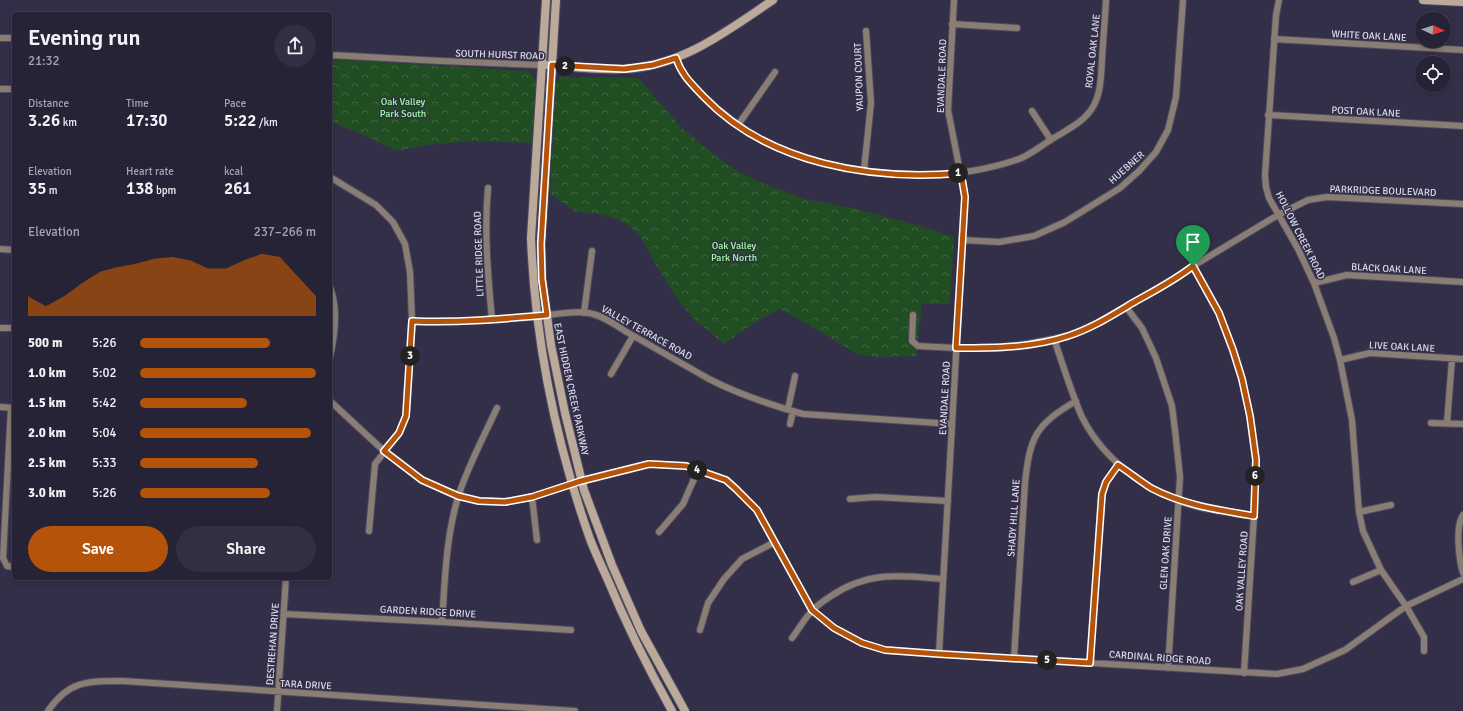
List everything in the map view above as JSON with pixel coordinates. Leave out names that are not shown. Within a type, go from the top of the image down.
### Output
[{"type":"main road","name":"EAST HIDDEN CREEK PARKWAY","points":[[546,0],[531,238],[532,273],[553,409],[573,483],[574,492],[591,541],[626,624],[672,711]]},
{"type":"main road","name":"EAST HIDDEN CREEK PARKWAY","points":[[556,0],[541,244],[542,279],[551,345],[581,481],[612,565],[641,631],[685,711]]},
{"type":"main road","name":"SOUTH HURST ROAD","points":[[542,65],[624,69],[653,65],[695,50],[773,0]]},
{"type":"main road","points":[[1423,0],[1463,2]]},
{"type":"street","name":"EVANDALE ROAD","points":[[939,654],[965,197],[948,110],[954,0]]},
{"type":"street","name":"ROYAL OAK LANE","points":[[676,58],[684,75],[712,105],[738,125],[766,143],[801,156],[834,165],[864,170],[917,175],[961,173],[995,166],[1020,158],[1082,120],[1094,105],[1100,85],[1106,0]]},
{"type":"street","name":"HUEBNER","points":[[962,240],[999,242],[1034,236],[1065,222],[1120,188],[1139,171],[1156,152],[1168,130],[1176,97],[1183,0]]},
{"type":"street","name":"HOLLOW CREEK ROAD","points":[[1279,0],[1276,16],[1268,115],[1265,175],[1266,187],[1269,198],[1298,249],[1314,283],[1326,313],[1340,360],[1352,420],[1359,512],[1363,531],[1381,570],[1406,606],[1424,637],[1424,651]]},
{"type":"street","points":[[952,24],[1017,28]]},
{"type":"street","name":"YAUPON COURT","points":[[864,170],[870,103],[866,31]]},
{"type":"street","points":[[0,38],[12,38]]},
{"type":"street","name":"WHITE OAK LANE","points":[[1274,39],[1463,50]]},
{"type":"street","name":"SOUTH HURST ROAD","points":[[332,55],[542,65]]},
{"type":"street","points":[[738,125],[775,72]]},
{"type":"street","points":[[0,89],[12,89]]},
{"type":"street","points":[[1032,111],[1050,140]]},
{"type":"street","name":"POST OAK LANE","points":[[1268,115],[1463,126]]},
{"type":"street","points":[[332,178],[376,205],[393,222],[405,244],[410,272],[412,321],[406,416],[399,433],[375,464],[369,531]]},
{"type":"street","name":"LITTLE RIDGE ROAD","points":[[488,188],[486,212],[487,264],[492,320]]},
{"type":"street","name":"PARKRIDGE BOULEVARD","points":[[914,315],[912,341],[918,346],[997,348],[1054,339],[1068,336],[1100,322],[1178,277],[1193,266],[1278,215],[1308,200],[1327,197],[1463,204]]},
{"type":"street","points":[[0,249],[12,250]]},
{"type":"street","points":[[584,313],[592,251]]},
{"type":"street","name":"OAK VALLEY ROAD","points":[[1193,266],[1219,313],[1233,350],[1242,379],[1250,416],[1256,460],[1244,673]]},
{"type":"street","name":"BLACK OAK LANE","points":[[1314,283],[1347,275],[1463,282]]},
{"type":"street","points":[[332,292],[334,296],[334,337],[332,346]]},
{"type":"street","name":"GLEN OAK DRIVE","points":[[1126,307],[1142,328],[1156,358],[1172,406],[1180,477],[1168,668]]},
{"type":"street","name":"VALLEY TERRACE ROAD","points":[[412,321],[438,322],[492,320],[574,312],[591,313],[606,318],[633,336],[710,379],[756,400],[803,414],[952,424]]},
{"type":"street","points":[[0,328],[12,328]]},
{"type":"street","points":[[611,374],[633,336]]},
{"type":"street","points":[[1054,339],[1082,417],[1092,434],[1118,465],[1150,488],[1179,500],[1202,508],[1254,516]]},
{"type":"street","name":"LIVE OAK LANE","points":[[1340,360],[1370,353],[1463,359]]},
{"type":"street","points":[[1447,422],[1452,359]]},
{"type":"street","points":[[790,424],[790,410],[795,376]]},
{"type":"street","name":"SHADY HILL LANE","points":[[1014,658],[1028,456],[1034,439],[1043,424],[1058,412],[1076,401]]},
{"type":"street","name":"CARDINAL RIDGE ROAD","points":[[332,403],[384,451],[422,480],[458,496],[479,501],[505,502],[532,497],[573,483],[649,464],[686,466],[726,480],[757,510],[812,610],[834,628],[862,643],[885,650],[1277,674],[1303,669],[1346,650],[1406,606],[1463,579]]},
{"type":"street","points":[[0,407],[12,408]]},
{"type":"street","points":[[442,622],[446,557],[458,496],[469,466],[497,408]]},
{"type":"street","points":[[12,421],[3,558],[5,564],[12,567]]},
{"type":"street","points":[[1431,423],[1447,422],[1463,424]]},
{"type":"street","points":[[1090,663],[1102,494],[1106,482],[1118,465]]},
{"type":"street","points":[[659,532],[684,504],[698,470]]},
{"type":"street","points":[[7,487],[12,488]]},
{"type":"street","points":[[532,497],[537,540]]},
{"type":"street","points":[[850,500],[876,497],[948,501]]},
{"type":"street","points":[[1359,512],[1391,505]]},
{"type":"street","points":[[1463,515],[1460,519],[1459,539],[1460,562],[1463,573]]},
{"type":"street","points":[[700,630],[708,603],[724,579],[742,560],[775,542]]},
{"type":"street","points":[[1353,582],[1381,570]]},
{"type":"street","points":[[792,638],[812,610],[837,592],[853,584],[869,579],[901,575],[943,579]]},
{"type":"street","name":"DESTREHAN DRIVE","points":[[277,711],[286,580]]},
{"type":"street","name":"GARDEN RIDGE DRIVE","points":[[284,614],[571,630]]},
{"type":"street","name":"TARA DRIVE","points":[[48,711],[54,702],[72,687],[94,681],[123,681],[575,711]]},
{"type":"green space","name":"Oak Valley Park South","points":[[332,59],[528,71],[536,80],[532,143],[475,141],[427,145],[397,151],[359,133],[332,123]]},
{"type":"green space","name":"Oak Valley Park North","points":[[560,77],[638,78],[682,128],[717,157],[739,172],[804,199],[857,209],[954,237],[950,304],[922,304],[916,356],[877,357],[857,354],[780,309],[757,321],[724,344],[694,319],[678,300],[651,257],[640,235],[623,222],[604,215],[575,211],[550,194],[556,82]]},
{"type":"route","points":[[676,58],[684,75],[712,105],[738,125],[766,143],[801,156],[834,165],[864,170],[917,175],[961,173],[965,197],[956,348],[997,348],[1022,345],[1068,336],[1100,322],[1178,277],[1193,266],[1219,313],[1242,379],[1250,416],[1256,460],[1254,516],[1202,508],[1179,500],[1150,488],[1118,465],[1106,482],[1102,494],[1090,663],[885,650],[862,643],[834,628],[812,610],[757,510],[726,480],[686,466],[649,464],[573,483],[532,497],[505,502],[479,501],[458,496],[422,480],[384,451],[399,433],[406,416],[412,321],[438,322],[492,320],[547,315],[542,279],[541,244],[552,65],[624,69],[653,65],[676,58]]}]
